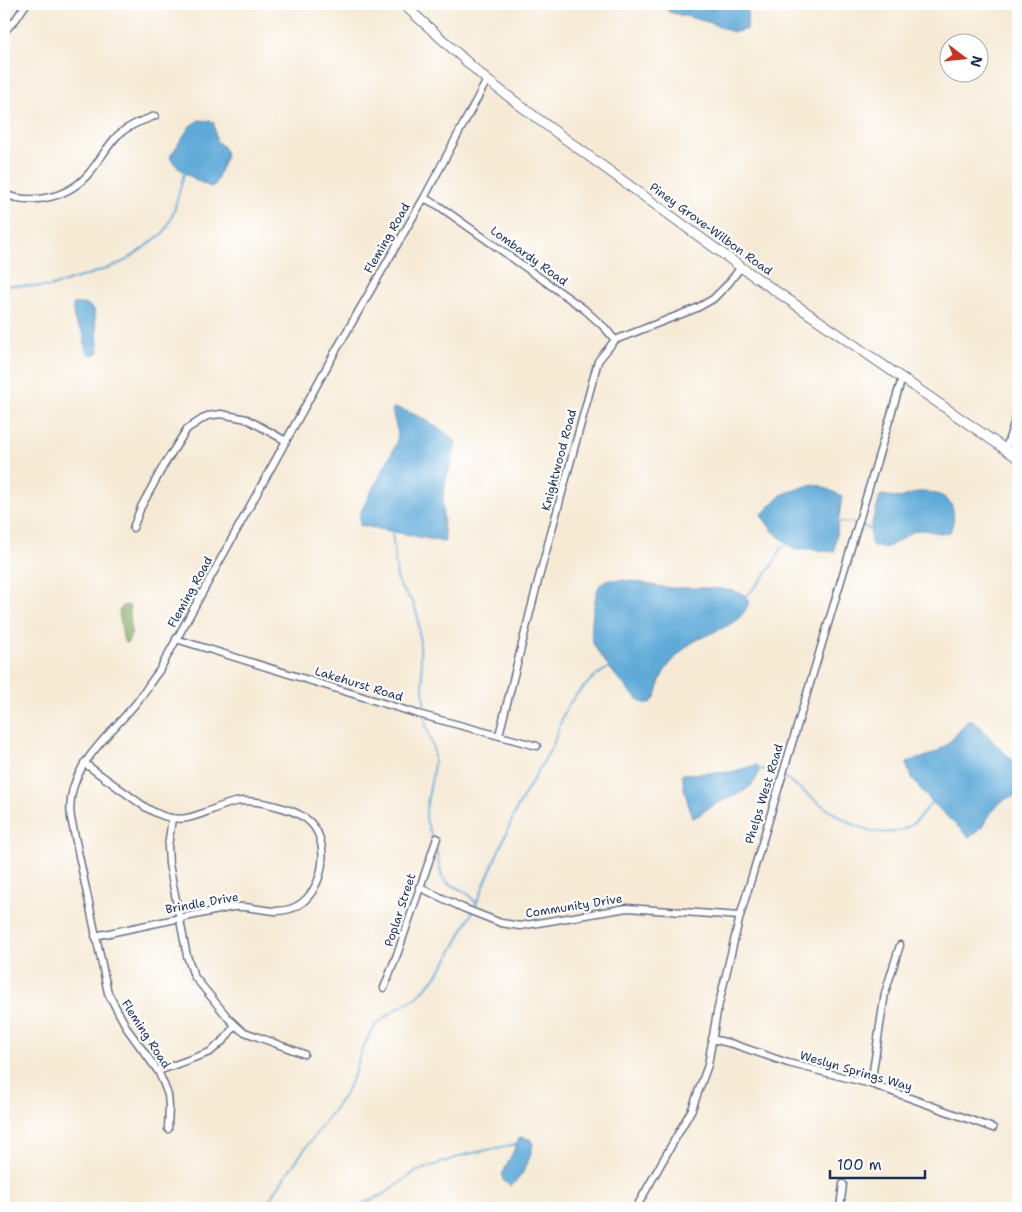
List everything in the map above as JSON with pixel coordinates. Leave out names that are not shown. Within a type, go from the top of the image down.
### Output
[{"type":"street","points":[[4,32],[26,4]]},
{"type":"street","name":"Piney Grove-Wilbon Road","points":[[403,4],[487,80],[741,267],[1018,458]]},
{"type":"street","name":"Fleming Road","points":[[168,1128],[168,1094],[158,1071],[128,1030],[112,1002],[105,984],[70,808],[72,789],[84,763],[136,702],[159,671],[286,441],[424,198],[487,80]]},
{"type":"street","points":[[4,194],[11,197],[38,200],[64,192],[77,185],[90,173],[119,135],[133,125],[155,116]]},
{"type":"street","name":"Lombardy Road","points":[[424,198],[439,206],[584,309],[615,340]]},
{"type":"street","name":"Knightwood Road","points":[[499,736],[538,581],[598,361],[615,340],[697,308],[713,299],[741,267]]},
{"type":"street","name":"Phelps West Road","points":[[636,1208],[692,1109],[708,1066],[712,1040],[740,916],[902,378]]},
{"type":"street","points":[[1006,448],[1018,412]]},
{"type":"street","points":[[133,528],[145,498],[187,429],[207,416],[221,414],[248,419],[286,441]]},
{"type":"street","name":"Lakehurst Road","points":[[176,639],[418,714],[537,746]]},
{"type":"street","name":"Brindle Drive","points":[[84,763],[145,807],[157,814],[172,818],[194,817],[234,802],[242,801],[261,802],[298,813],[311,822],[321,840],[323,851],[323,860],[314,887],[306,899],[292,909],[274,911],[242,906],[95,936]]},
{"type":"street","points":[[172,818],[168,855],[187,956],[194,976],[235,1025],[250,1035],[304,1054]]},
{"type":"street","name":"Poplar Street","points":[[384,988],[436,838]]},
{"type":"street","name":"Community Drive","points":[[419,888],[501,923],[520,926],[627,908],[740,916]]},
{"type":"street","points":[[871,1084],[886,993],[900,945]]},
{"type":"street","points":[[158,1071],[210,1052],[235,1025]]},
{"type":"street","name":"Weslyn Springs Way","points":[[712,1040],[733,1044],[788,1063],[871,1084],[993,1128]]},
{"type":"street","points":[[840,1208],[843,1184]]},
{"type":"green space","points":[[127,605],[130,607],[130,628],[132,633],[128,642],[125,643],[119,611],[123,606]]},
{"type":"water","points":[[662,4],[748,4],[747,29],[736,32],[730,31],[708,22],[669,12]]},
{"type":"water","points":[[199,120],[214,123],[216,140],[224,148],[226,155],[215,185],[211,187],[194,179],[177,166],[170,157],[190,126]]},
{"type":"water","points":[[73,304],[87,305],[94,310],[99,351],[97,354],[92,355],[85,347],[82,331],[77,326],[75,320]]},
{"type":"water","points":[[394,408],[409,412],[426,420],[455,441],[444,491],[444,542],[360,525],[360,513],[396,445],[398,434],[392,410]]},
{"type":"water","points":[[812,484],[842,496],[834,552],[793,549],[772,530],[761,515],[781,495]]},
{"type":"water","points":[[918,492],[936,494],[949,501],[954,514],[950,532],[941,533],[919,530],[884,548],[872,545],[870,533],[880,496],[900,498]]},
{"type":"water","points":[[606,580],[632,581],[670,588],[718,589],[743,594],[748,600],[746,609],[733,622],[690,644],[680,653],[662,676],[652,702],[646,703],[634,696],[621,681],[594,646],[592,640],[594,604],[600,585]]},
{"type":"water","points":[[969,719],[981,727],[994,743],[1018,765],[1018,796],[1007,798],[995,807],[980,829],[969,837],[942,812],[913,780],[908,770],[907,762],[943,748]]},
{"type":"water","points":[[758,766],[758,774],[750,787],[713,805],[692,818],[682,774],[731,772]]},
{"type":"water","points":[[520,1137],[530,1139],[533,1144],[532,1149],[522,1173],[515,1183],[510,1186],[503,1180],[502,1175]]},
{"type":"waterway","points":[[4,285],[49,287],[109,268],[127,260],[162,234],[167,228],[174,211],[185,170]]},
{"type":"waterway","points":[[837,522],[851,522],[873,530]]},
{"type":"waterway","points":[[392,531],[397,578],[401,588],[413,602],[418,618],[425,714]]},
{"type":"waterway","points":[[744,597],[766,575],[781,548],[790,543]]},
{"type":"waterway","points":[[264,1208],[345,1094],[354,1075],[361,1052],[376,1025],[393,1011],[417,997],[434,979],[447,960],[473,911],[517,808],[553,745],[564,713],[574,697],[594,677],[611,666]]},
{"type":"waterway","points":[[425,719],[434,756],[426,818],[434,841]]},
{"type":"waterway","points":[[758,770],[766,769],[780,774]]},
{"type":"waterway","points":[[784,777],[841,818],[874,831],[890,832],[910,826],[933,801]]},
{"type":"waterway","points":[[436,850],[442,877],[446,882],[467,893],[477,904]]},
{"type":"waterway","points":[[345,1208],[358,1206],[384,1194],[415,1172],[464,1155],[516,1144]]},
{"type":"waterway","points":[[266,1206],[275,1208]]}]
